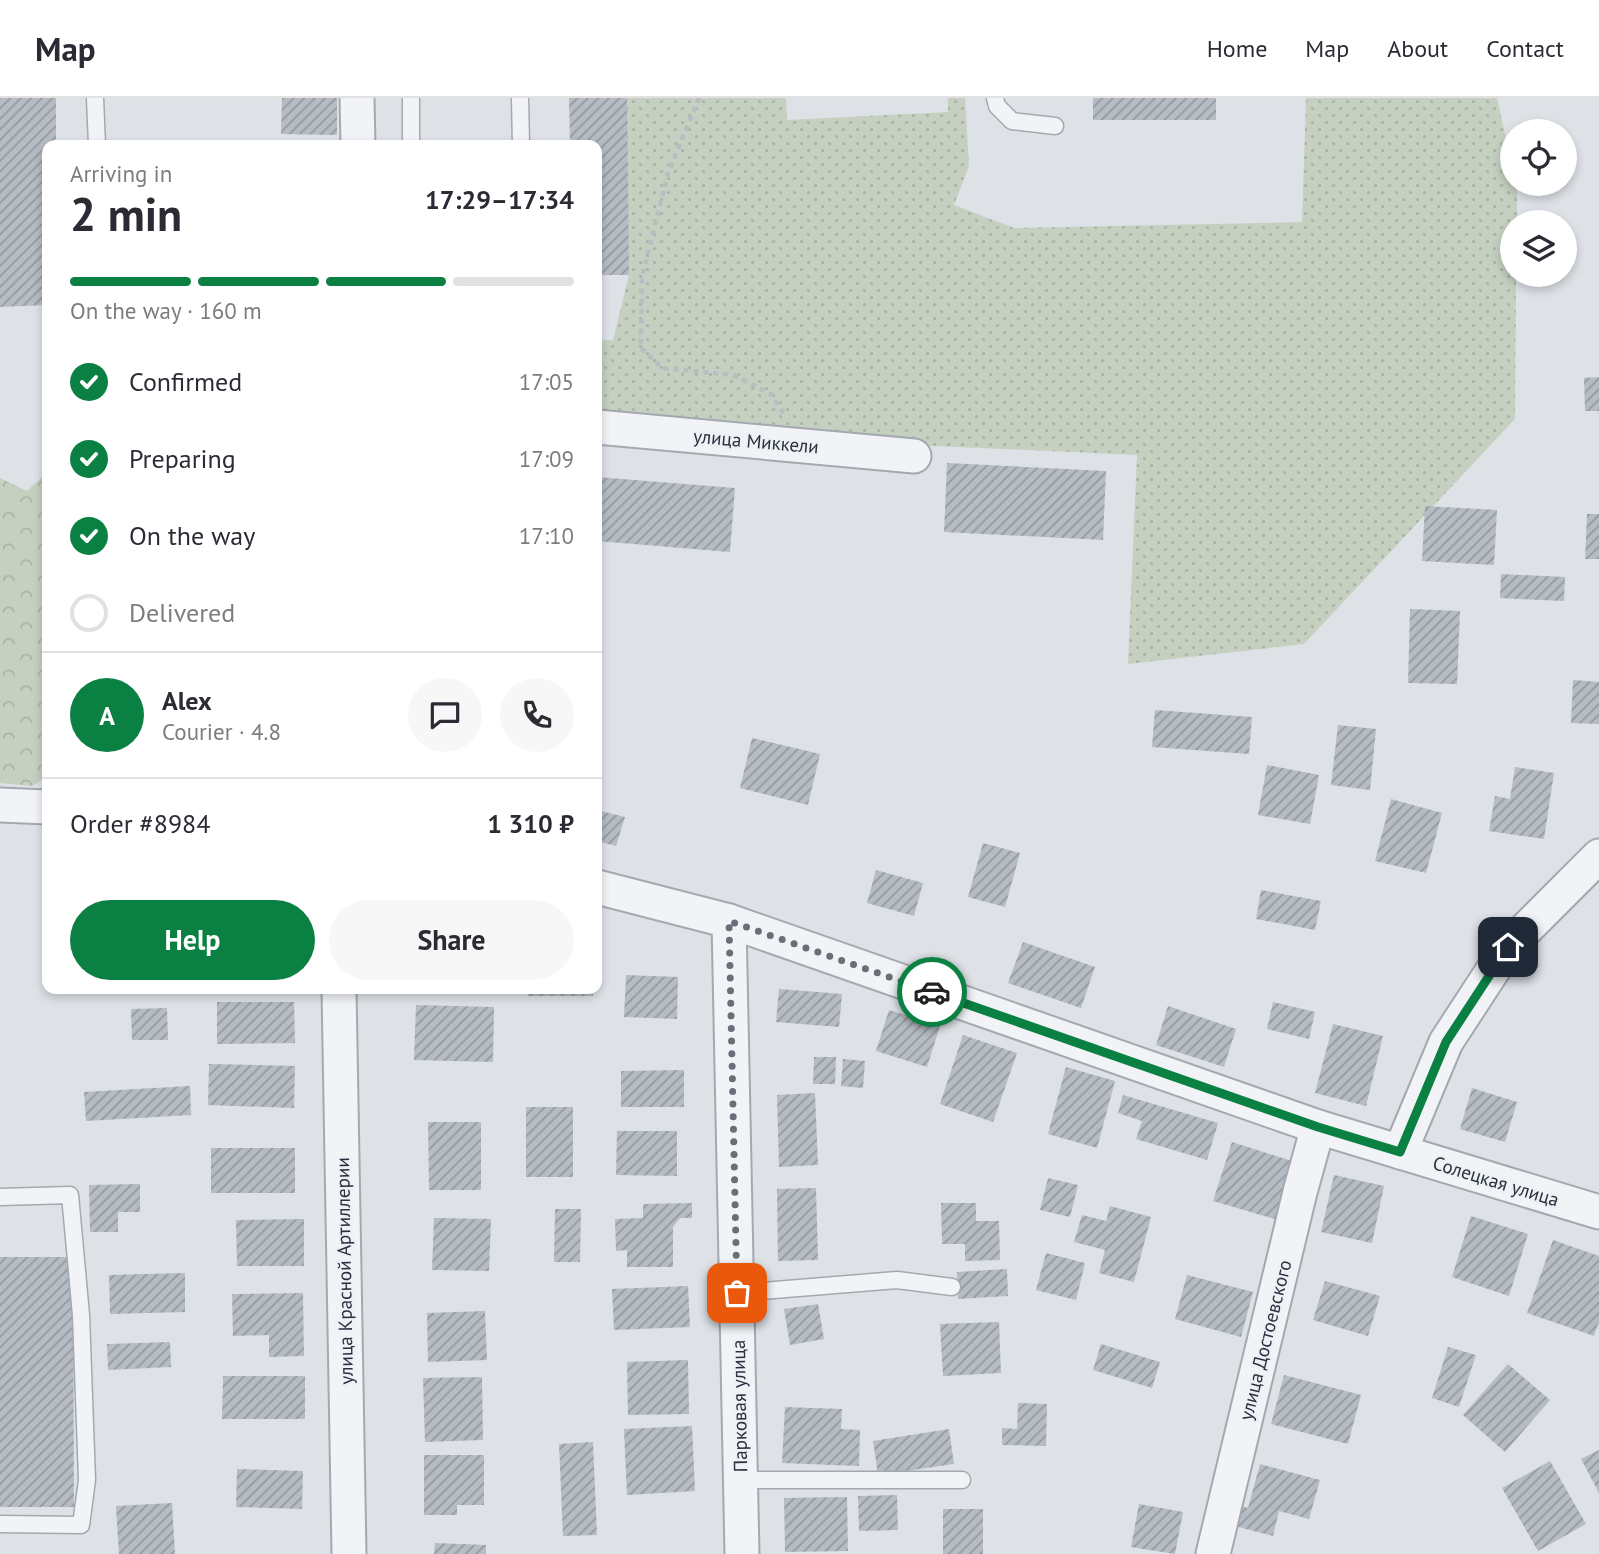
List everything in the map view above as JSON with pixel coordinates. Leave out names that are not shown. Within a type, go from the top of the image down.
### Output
[{"type":"street","points":[[357,98],[358,140]]},
{"type":"street","name":"улица Миккели","points":[[602,426],[914,457]]},
{"type":"street","points":[[0,805],[42,807]]},
{"type":"street","points":[[1400,1152],[1446,1042],[1508,947],[1599,856]]},
{"type":"street","name":"Солецкая улица","points":[[602,888],[729,921],[1318,1127],[1599,1212]]},
{"type":"street","name":"Парковая улица","points":[[729,921],[742,1554]]},
{"type":"street","name":"улица Красной Артиллерии","points":[[339,994],[349,1554]]},
{"type":"street","name":"улица Достоевского","points":[[1213,1554],[1318,1127]]},
{"type":"lane","points":[[95,98],[97,140]]},
{"type":"lane","points":[[411,98],[411,140]]},
{"type":"lane","points":[[520,98],[521,140]]},
{"type":"lane","points":[[995,98],[997,106],[1012,121],[1055,126]]},
{"type":"lane","points":[[0,1197],[70,1195],[81,1315],[87,1480],[81,1525],[0,1524]]},
{"type":"lane","points":[[737,1293],[897,1280],[952,1287]]},
{"type":"lane","points":[[741,1480],[962,1480]]},
{"type":"path","points":[[699,98],[668,173],[642,277],[641,348],[662,368],[733,375],[771,394],[806,445]]},
{"type":"green space","points":[[623,98],[786,98],[787,120],[948,112],[948,98],[965,98],[969,166],[954,205],[1014,228],[1302,222],[1306,98],[1497,98],[1502,119],[1500,196],[1517,196],[1517,210],[1500,210],[1500,287],[1516,287],[1515,419],[1304,644],[1128,664],[1137,455],[915,445],[602,415],[602,341],[613,340],[629,275]]},
{"type":"green space","points":[[42,477],[42,780],[32,786],[0,783],[0,478],[27,491]]},
{"type":"building","points":[[0,98],[56,98],[56,140],[42,140],[42,305],[0,307]]},
{"type":"building","points":[[282,98],[337,98],[337,135],[281,134]]},
{"type":"building","points":[[569,98],[627,98],[629,275],[602,275],[602,140],[570,140]]},
{"type":"building","points":[[1093,98],[1216,98],[1216,120],[1093,120]]},
{"type":"building","points":[[1599,377],[1599,411],[1585,411],[1584,378]]},
{"type":"building","points":[[947,463],[1106,471],[1103,540],[944,532]]},
{"type":"building","points":[[602,477],[735,488],[730,552],[602,541]]},
{"type":"building","points":[[1425,506],[1497,510],[1494,565],[1422,561]]},
{"type":"building","points":[[1587,514],[1599,514],[1599,559],[1585,559]]},
{"type":"building","points":[[1501,574],[1565,577],[1564,601],[1500,598]]},
{"type":"building","points":[[1410,609],[1460,611],[1457,684],[1408,683]]},
{"type":"building","points":[[1573,680],[1599,682],[1599,724],[1571,723]]},
{"type":"building","points":[[1155,710],[1252,717],[1249,754],[1152,747]]},
{"type":"building","points":[[1338,725],[1376,729],[1370,790],[1331,785]]},
{"type":"building","points":[[752,738],[820,754],[808,805],[740,788]]},
{"type":"building","points":[[1267,765],[1319,775],[1310,824],[1258,815]]},
{"type":"building","points":[[1515,767],[1554,773],[1544,839],[1489,831],[1495,796],[1510,799]]},
{"type":"building","points":[[1391,799],[1442,813],[1426,873],[1375,861]]},
{"type":"building","points":[[602,811],[625,817],[616,846],[602,842]]},
{"type":"building","points":[[983,843],[1020,853],[1005,907],[968,897]]},
{"type":"building","points":[[876,870],[923,883],[914,916],[867,903]]},
{"type":"building","points":[[1261,890],[1321,901],[1315,930],[1256,919]]},
{"type":"building","points":[[1023,942],[1095,967],[1081,1008],[1008,983]]},
{"type":"building","points":[[626,975],[678,977],[677,1019],[624,1017]]},
{"type":"building","points":[[779,989],[842,994],[839,1027],[776,1022]]},
{"type":"building","points":[[528,994],[593,994],[593,996]]},
{"type":"building","points":[[217,1002],[294,1002],[295,1043],[217,1044]]},
{"type":"building","points":[[1273,1002],[1315,1012],[1309,1039],[1267,1029]]},
{"type":"building","points":[[416,1005],[494,1007],[493,1062],[414,1060]]},
{"type":"building","points":[[1168,1006],[1236,1029],[1224,1067],[1156,1045]]},
{"type":"building","points":[[167,1008],[168,1040],[132,1040],[131,1009]]},
{"type":"building","points":[[889,1010],[940,1026],[927,1067],[876,1051]]},
{"type":"building","points":[[1333,1024],[1383,1036],[1366,1106],[1315,1093]]},
{"type":"building","points":[[963,1035],[1017,1053],[993,1122],[940,1104]]},
{"type":"building","points":[[814,1057],[836,1057],[835,1084],[813,1084]]},
{"type":"building","points":[[843,1059],[865,1061],[863,1088],[841,1086]]},
{"type":"building","points":[[209,1064],[295,1066],[294,1108],[208,1105]]},
{"type":"building","points":[[1066,1067],[1115,1081],[1097,1148],[1048,1134]]},
{"type":"building","points":[[684,1070],[684,1107],[621,1107],[621,1071]]},
{"type":"building","points":[[190,1086],[191,1115],[86,1121],[84,1092]]},
{"type":"building","points":[[1472,1088],[1517,1102],[1505,1142],[1460,1129]]},
{"type":"building","points":[[815,1093],[818,1165],[779,1167],[777,1095]]},
{"type":"building","points":[[1123,1095],[1218,1123],[1207,1160],[1136,1139],[1142,1121],[1118,1113]]},
{"type":"building","points":[[526,1107],[573,1107],[573,1177],[526,1177]]},
{"type":"building","points":[[428,1122],[481,1122],[481,1190],[429,1190]]},
{"type":"building","points":[[617,1131],[677,1131],[677,1176],[616,1175]]},
{"type":"building","points":[[1232,1142],[1292,1161],[1275,1219],[1213,1201]]},
{"type":"building","points":[[211,1148],[295,1148],[295,1193],[211,1193]]},
{"type":"building","points":[[1334,1175],[1384,1186],[1372,1243],[1321,1232]]},
{"type":"building","points":[[1048,1178],[1078,1185],[1070,1217],[1040,1210]]},
{"type":"building","points":[[140,1184],[140,1212],[118,1212],[118,1232],[90,1232],[89,1185]]},
{"type":"building","points":[[816,1188],[818,1260],[778,1261],[777,1189]]},
{"type":"building","points":[[692,1203],[692,1218],[680,1218],[673,1227],[673,1267],[627,1267],[627,1250],[616,1251],[615,1219],[643,1218],[643,1204]]},
{"type":"building","points":[[941,1203],[976,1203],[976,1221],[999,1221],[1000,1260],[965,1261],[965,1244],[942,1244]]},
{"type":"building","points":[[1110,1206],[1151,1217],[1134,1282],[1099,1273],[1105,1250],[1074,1242],[1082,1215],[1106,1221]]},
{"type":"building","points":[[555,1209],[581,1209],[580,1262],[554,1262]]},
{"type":"building","points":[[1471,1216],[1528,1234],[1509,1296],[1452,1277]]},
{"type":"building","points":[[434,1218],[491,1219],[489,1271],[432,1270]]},
{"type":"building","points":[[304,1219],[304,1266],[237,1266],[236,1220]]},
{"type":"building","points":[[1553,1240],[1599,1256],[1599,1322],[1594,1336],[1527,1313]]},
{"type":"building","points":[[1046,1253],[1085,1263],[1076,1300],[1036,1290]]},
{"type":"building","points":[[0,1257],[73,1257],[74,1507],[0,1507]]},
{"type":"building","points":[[1007,1269],[1008,1296],[958,1299],[957,1272]]},
{"type":"building","points":[[185,1273],[185,1312],[110,1314],[109,1275]]},
{"type":"building","points":[[1187,1275],[1253,1292],[1241,1337],[1175,1319]]},
{"type":"building","points":[[1325,1281],[1380,1296],[1368,1336],[1313,1320]]},
{"type":"building","points":[[688,1286],[690,1327],[614,1330],[612,1289]]},
{"type":"building","points":[[303,1293],[304,1356],[269,1357],[269,1335],[233,1336],[232,1294]]},
{"type":"building","points":[[818,1304],[824,1339],[790,1345],[784,1309]]},
{"type":"building","points":[[485,1311],[487,1360],[428,1362],[427,1313]]},
{"type":"building","points":[[999,1322],[1001,1373],[943,1376],[940,1324]]},
{"type":"building","points":[[170,1342],[171,1367],[108,1370],[107,1344]]},
{"type":"building","points":[[1101,1344],[1160,1362],[1152,1388],[1093,1370]]},
{"type":"building","points":[[1448,1347],[1476,1355],[1459,1407],[1432,1398]]},
{"type":"building","points":[[688,1360],[689,1414],[628,1415],[627,1362]]},
{"type":"building","points":[[1508,1364],[1550,1400],[1505,1452],[1463,1415]]},
{"type":"building","points":[[1284,1375],[1361,1395],[1348,1444],[1271,1424]]},
{"type":"building","points":[[223,1376],[305,1376],[305,1419],[222,1419]]},
{"type":"building","points":[[482,1377],[483,1440],[425,1442],[423,1378]]},
{"type":"building","points":[[1018,1403],[1047,1404],[1046,1446],[1002,1445],[1002,1428],[1017,1429]]},
{"type":"building","points":[[785,1407],[842,1409],[841,1429],[860,1430],[859,1466],[782,1463]]},
{"type":"building","points":[[692,1426],[695,1491],[627,1495],[624,1429]]},
{"type":"building","points":[[949,1429],[954,1464],[878,1475],[873,1441]]},
{"type":"building","points":[[593,1442],[597,1535],[563,1536],[559,1444]]},
{"type":"building","points":[[1599,1450],[1599,1493],[1581,1459]]},
{"type":"building","points":[[424,1455],[484,1455],[484,1505],[457,1505],[457,1515],[424,1515]]},
{"type":"building","points":[[1550,1461],[1586,1524],[1538,1551],[1502,1488]]},
{"type":"building","points":[[1260,1464],[1320,1480],[1309,1519],[1279,1511],[1273,1536],[1231,1525],[1237,1505],[1248,1508]]},
{"type":"building","points":[[237,1469],[303,1471],[302,1509],[236,1507]]},
{"type":"building","points":[[897,1495],[898,1530],[859,1531],[858,1496]]},
{"type":"building","points":[[847,1497],[848,1551],[785,1552],[784,1498]]},
{"type":"building","points":[[172,1503],[175,1554],[119,1554],[116,1506]]},
{"type":"building","points":[[1139,1504],[1183,1512],[1175,1554],[1131,1547]]},
{"type":"building","points":[[943,1509],[983,1509],[983,1554],[943,1554]]},
{"type":"building","points":[[435,1543],[486,1545],[486,1554],[434,1554]]},
{"type":"way so far","points":[[737,1293],[729,921],[932,992]]},
{"type":"route","points":[[932,992],[1318,1127],[1400,1152],[1446,1042],[1508,947]]}]
